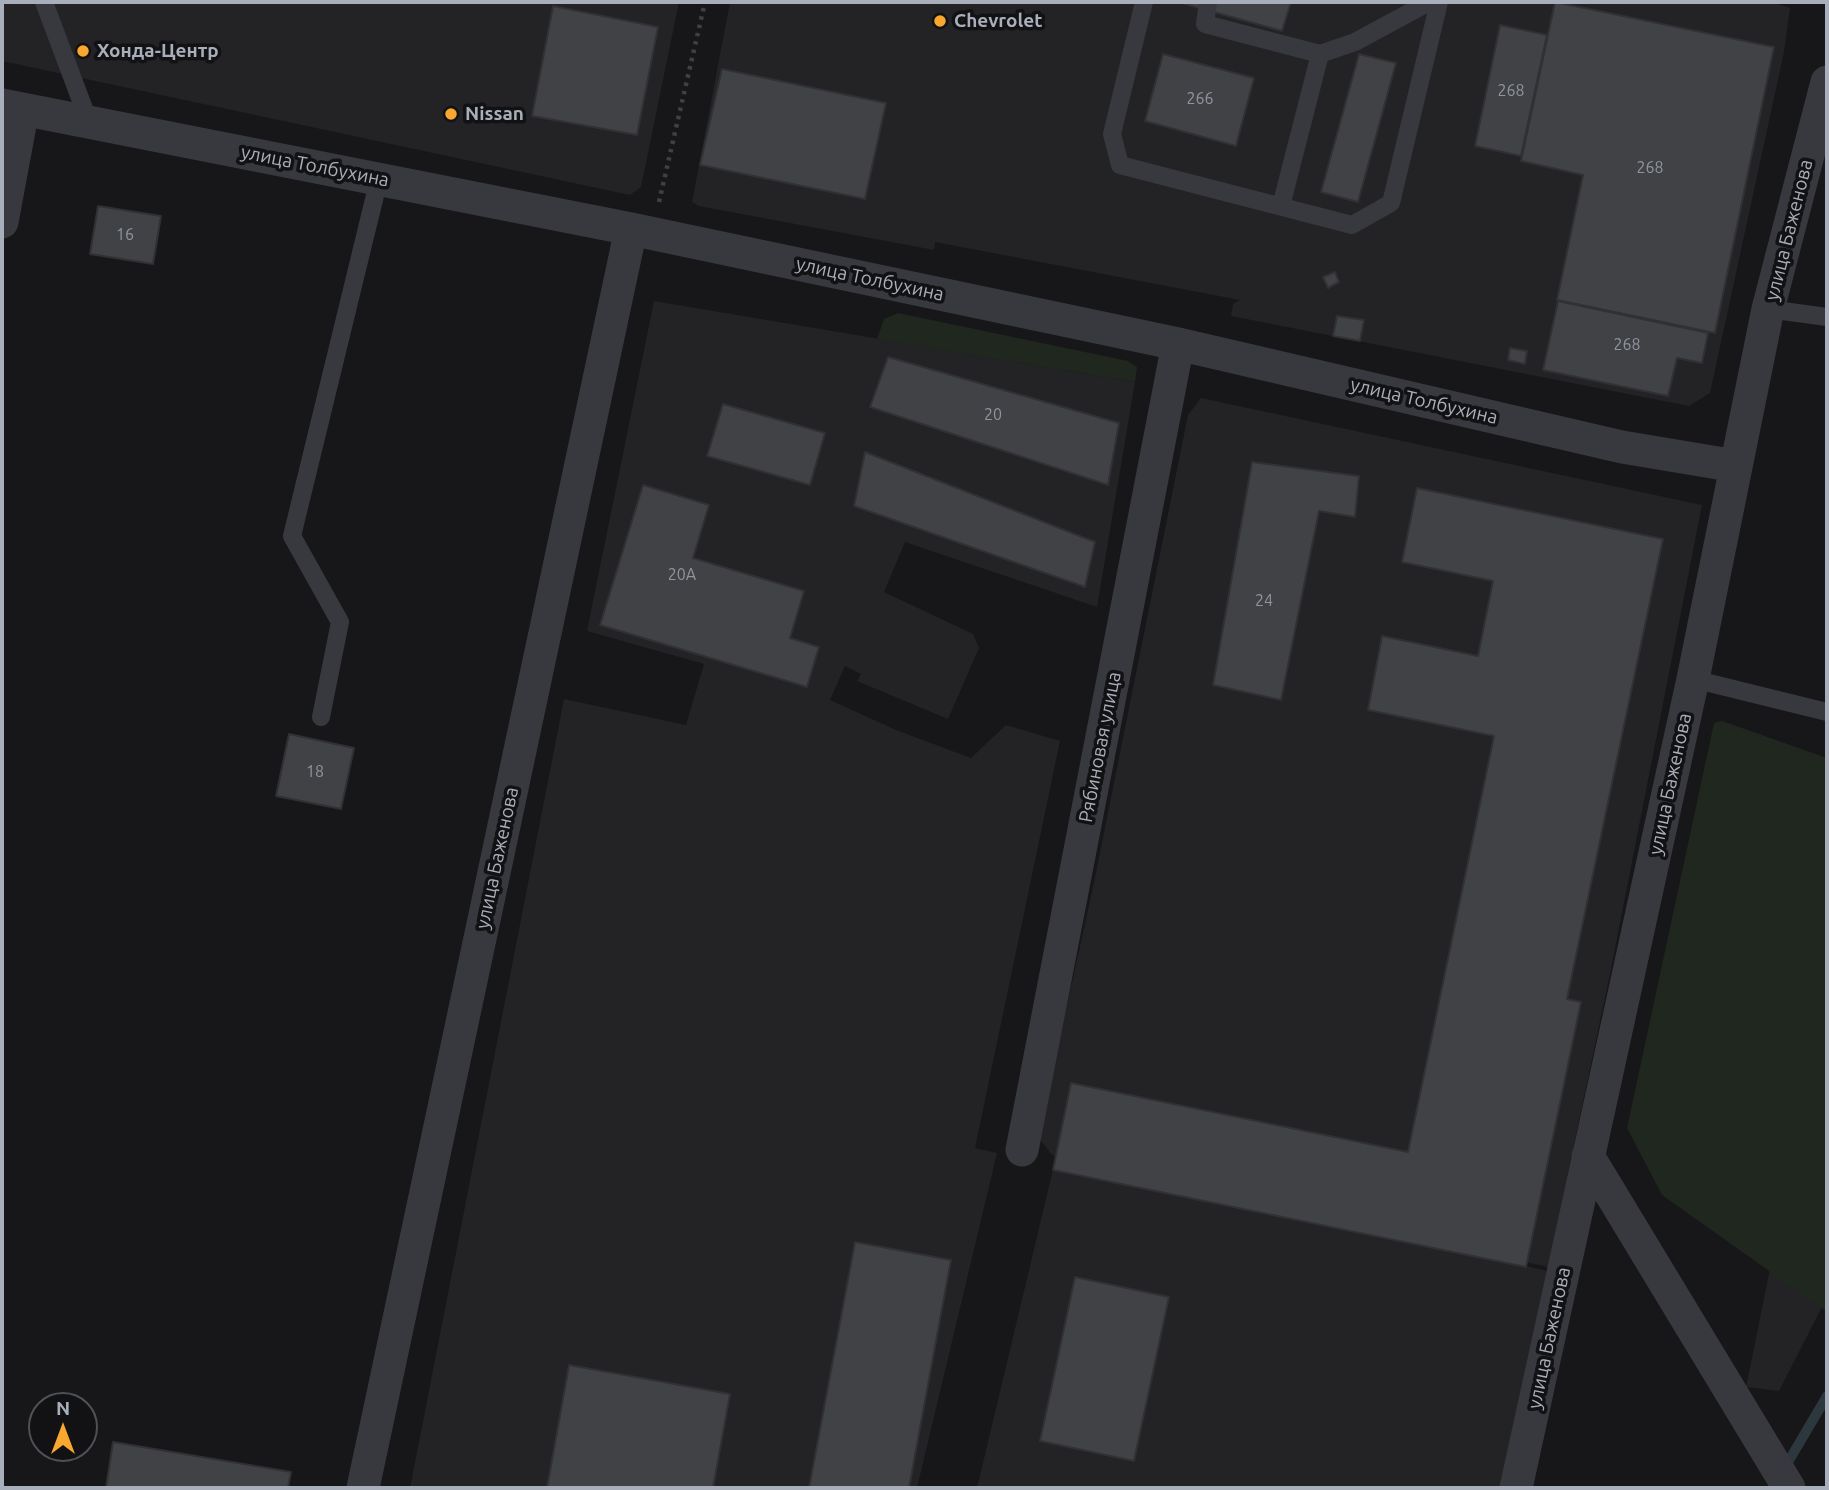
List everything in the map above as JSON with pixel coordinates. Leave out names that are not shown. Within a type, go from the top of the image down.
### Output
[{"type":"street","name":"улица Баженова","points":[[1516,1488],[1693,679],[1769,309],[1827,82]]},
{"type":"street","name":"улица Толбухина","points":[[13,107],[642,231],[1178,344],[1622,447],[1736,466]]},
{"type":"street","points":[[2,222],[13,107]]},
{"type":"street","name":"улица Баженова","points":[[363,1488],[642,231]]},
{"type":"street","name":"Рябиновая улица","points":[[1022,1150],[1178,344]]},
{"type":"street","points":[[1588,1156],[1789,1488]]},
{"type":"lane","points":[[44,2],[89,122]]},
{"type":"lane","points":[[1144,2],[1112,134],[1120,165],[1352,225],[1391,203],[1438,2]]},
{"type":"lane","points":[[1208,2],[1205,24],[1320,54],[1355,42],[1429,2]]},
{"type":"lane","points":[[1281,206],[1320,54]]},
{"type":"lane","points":[[321,717],[340,622],[292,536],[379,179]]},
{"type":"lane","points":[[1769,309],[1827,317]]},
{"type":"lane","points":[[1693,679],[1827,712]]},
{"type":"path","points":[[642,231],[705,2]]},
{"type":"shaded area","name":"Nissan","points":[[2,2],[679,2],[641,187],[630,195],[2,61]]},
{"type":"shaded area","points":[[730,2],[1773,2],[1790,8],[1784,52],[1710,393],[1689,406],[1231,316],[1233,304],[1240,300],[935,242],[934,250],[699,206],[692,202]]},
{"type":"shaded area","points":[[654,301],[1135,382],[1097,607],[905,542],[884,592],[973,634],[979,648],[948,719],[857,681],[861,674],[845,666],[830,700],[896,730],[971,758],[1006,725],[1060,741],[975,1148],[997,1153],[917,1488],[410,1488],[564,699],[686,725],[704,664],[587,631]]},
{"type":"shaded area","points":[[898,313],[1128,361],[1137,367],[1135,382],[877,339],[884,319]]},
{"type":"shaded area","points":[[1201,398],[1702,505],[1610,974],[1548,1267],[1052,1155],[1038,1137],[1092,892],[1188,415]]},
{"type":"shaded area","points":[[1722,721],[1827,758],[1827,1312],[1662,1195],[1627,1128],[1714,723]]},
{"type":"shaded area","points":[[1827,989],[1827,1297],[1779,1391],[1746,1387]]},
{"type":"shaded area","points":[[1056,1157],[1547,1271],[1500,1488],[977,1488]]},
{"type":"building","points":[[1178,2],[1291,2],[1282,31]]},
{"type":"building","points":[[1555,2],[1774,47],[1715,333],[1557,300],[1583,175],[1521,161]]},
{"type":"building","points":[[553,6],[658,27],[637,135],[532,116]]},
{"type":"building","points":[[1500,25],[1547,35],[1521,156],[1475,146]]},
{"type":"building","points":[[1163,54],[1254,78],[1236,146],[1145,121]]},
{"type":"building","points":[[1359,54],[1396,63],[1358,202],[1321,192]]},
{"type":"building","points":[[722,69],[886,103],[865,199],[700,165]]},
{"type":"building","points":[[98,206],[161,216],[153,264],[90,254]]},
{"type":"building","points":[[1335,272],[1339,282],[1328,288],[1323,277]]},
{"type":"building","points":[[1558,301],[1708,333],[1702,363],[1677,358],[1668,396],[1543,370]]},
{"type":"building","points":[[1337,316],[1364,320],[1360,341],[1333,336]]},
{"type":"building","points":[[1510,348],[1527,351],[1525,364],[1508,360]]},
{"type":"building","points":[[888,357],[1119,423],[1108,485],[870,407]]},
{"type":"building","points":[[723,404],[825,433],[810,485],[707,456]]},
{"type":"building","points":[[865,452],[1095,542],[1085,587],[854,506]]},
{"type":"building","points":[[1252,462],[1359,476],[1355,517],[1319,511],[1281,700],[1213,685]]},
{"type":"building","points":[[643,485],[709,505],[693,558],[804,591],[790,638],[819,647],[807,687],[600,625]]},
{"type":"building","points":[[1417,488],[1663,539],[1567,999],[1581,1002],[1526,1267],[1053,1170],[1071,1083],[1408,1152],[1494,736],[1368,710],[1382,636],[1478,656],[1493,581],[1402,562]]},
{"type":"building","points":[[289,734],[354,748],[341,809],[276,796]]},
{"type":"building","points":[[855,1242],[951,1260],[909,1488],[809,1488]]},
{"type":"building","points":[[1075,1277],[1169,1297],[1134,1461],[1040,1441]]},
{"type":"building","points":[[569,1365],[730,1394],[713,1488],[547,1488]]},
{"type":"building","points":[[113,1442],[291,1472],[288,1488],[106,1488]]},
{"type":"waterway","points":[[1784,1469],[1827,1396]]},
{"type":"place","name":"Chevrolet","points":[[940,21]]},
{"type":"place","name":"Хонда-Центр","points":[[83,51]]},
{"type":"place","name":"Nissan","points":[[451,114]]}]
